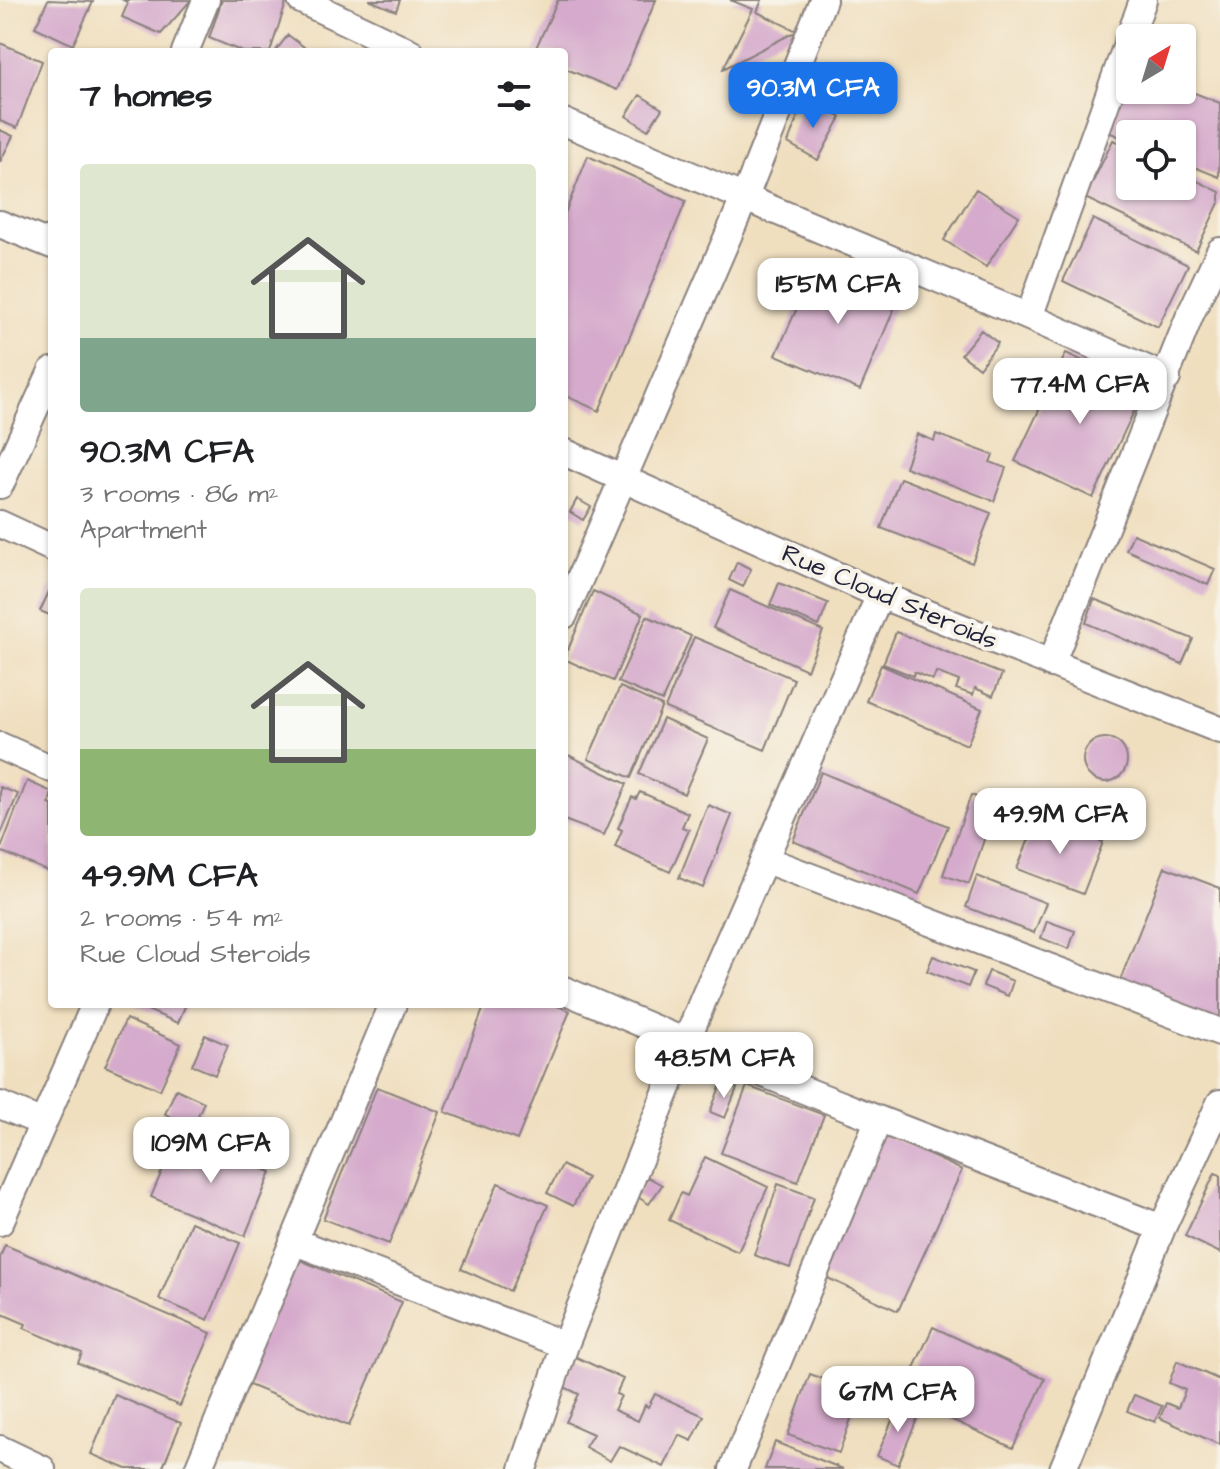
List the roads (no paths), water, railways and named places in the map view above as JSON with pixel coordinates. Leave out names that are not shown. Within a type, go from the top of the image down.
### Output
[{"type":"street","points":[[187,48],[206,0]]},
{"type":"street","points":[[301,0],[402,48]]},
{"type":"street","points":[[568,606],[744,199],[823,0]]},
{"type":"street","points":[[1029,317],[1143,0]]},
{"type":"street","points":[[568,124],[1167,378]]},
{"type":"street","points":[[0,224],[48,243]]},
{"type":"street","points":[[1051,664],[1190,315],[1220,251]]},
{"type":"street","points":[[0,485],[48,380]]},
{"type":"street","name":"Rue Cloud Steroids","points":[[568,454],[880,595],[1219,728]]},
{"type":"street","points":[[0,524],[48,546]]},
{"type":"street","points":[[533,1466],[565,1345],[686,1043],[880,595]]},
{"type":"street","points":[[0,746],[48,767]]},
{"type":"street","points":[[766,860],[1220,1032]]},
{"type":"street","points":[[568,992],[878,1121],[1162,1228]]},
{"type":"street","points":[[0,1222],[93,1008]]},
{"type":"street","points":[[198,1469],[391,1008]]},
{"type":"street","points":[[1063,1469],[1162,1228],[1220,1103]]},
{"type":"street","points":[[0,1105],[43,1123]]},
{"type":"street","points":[[733,1469],[878,1121]]},
{"type":"street","points":[[293,1241],[565,1345]]},
{"type":"street","points":[[0,1449],[42,1469]]}]
